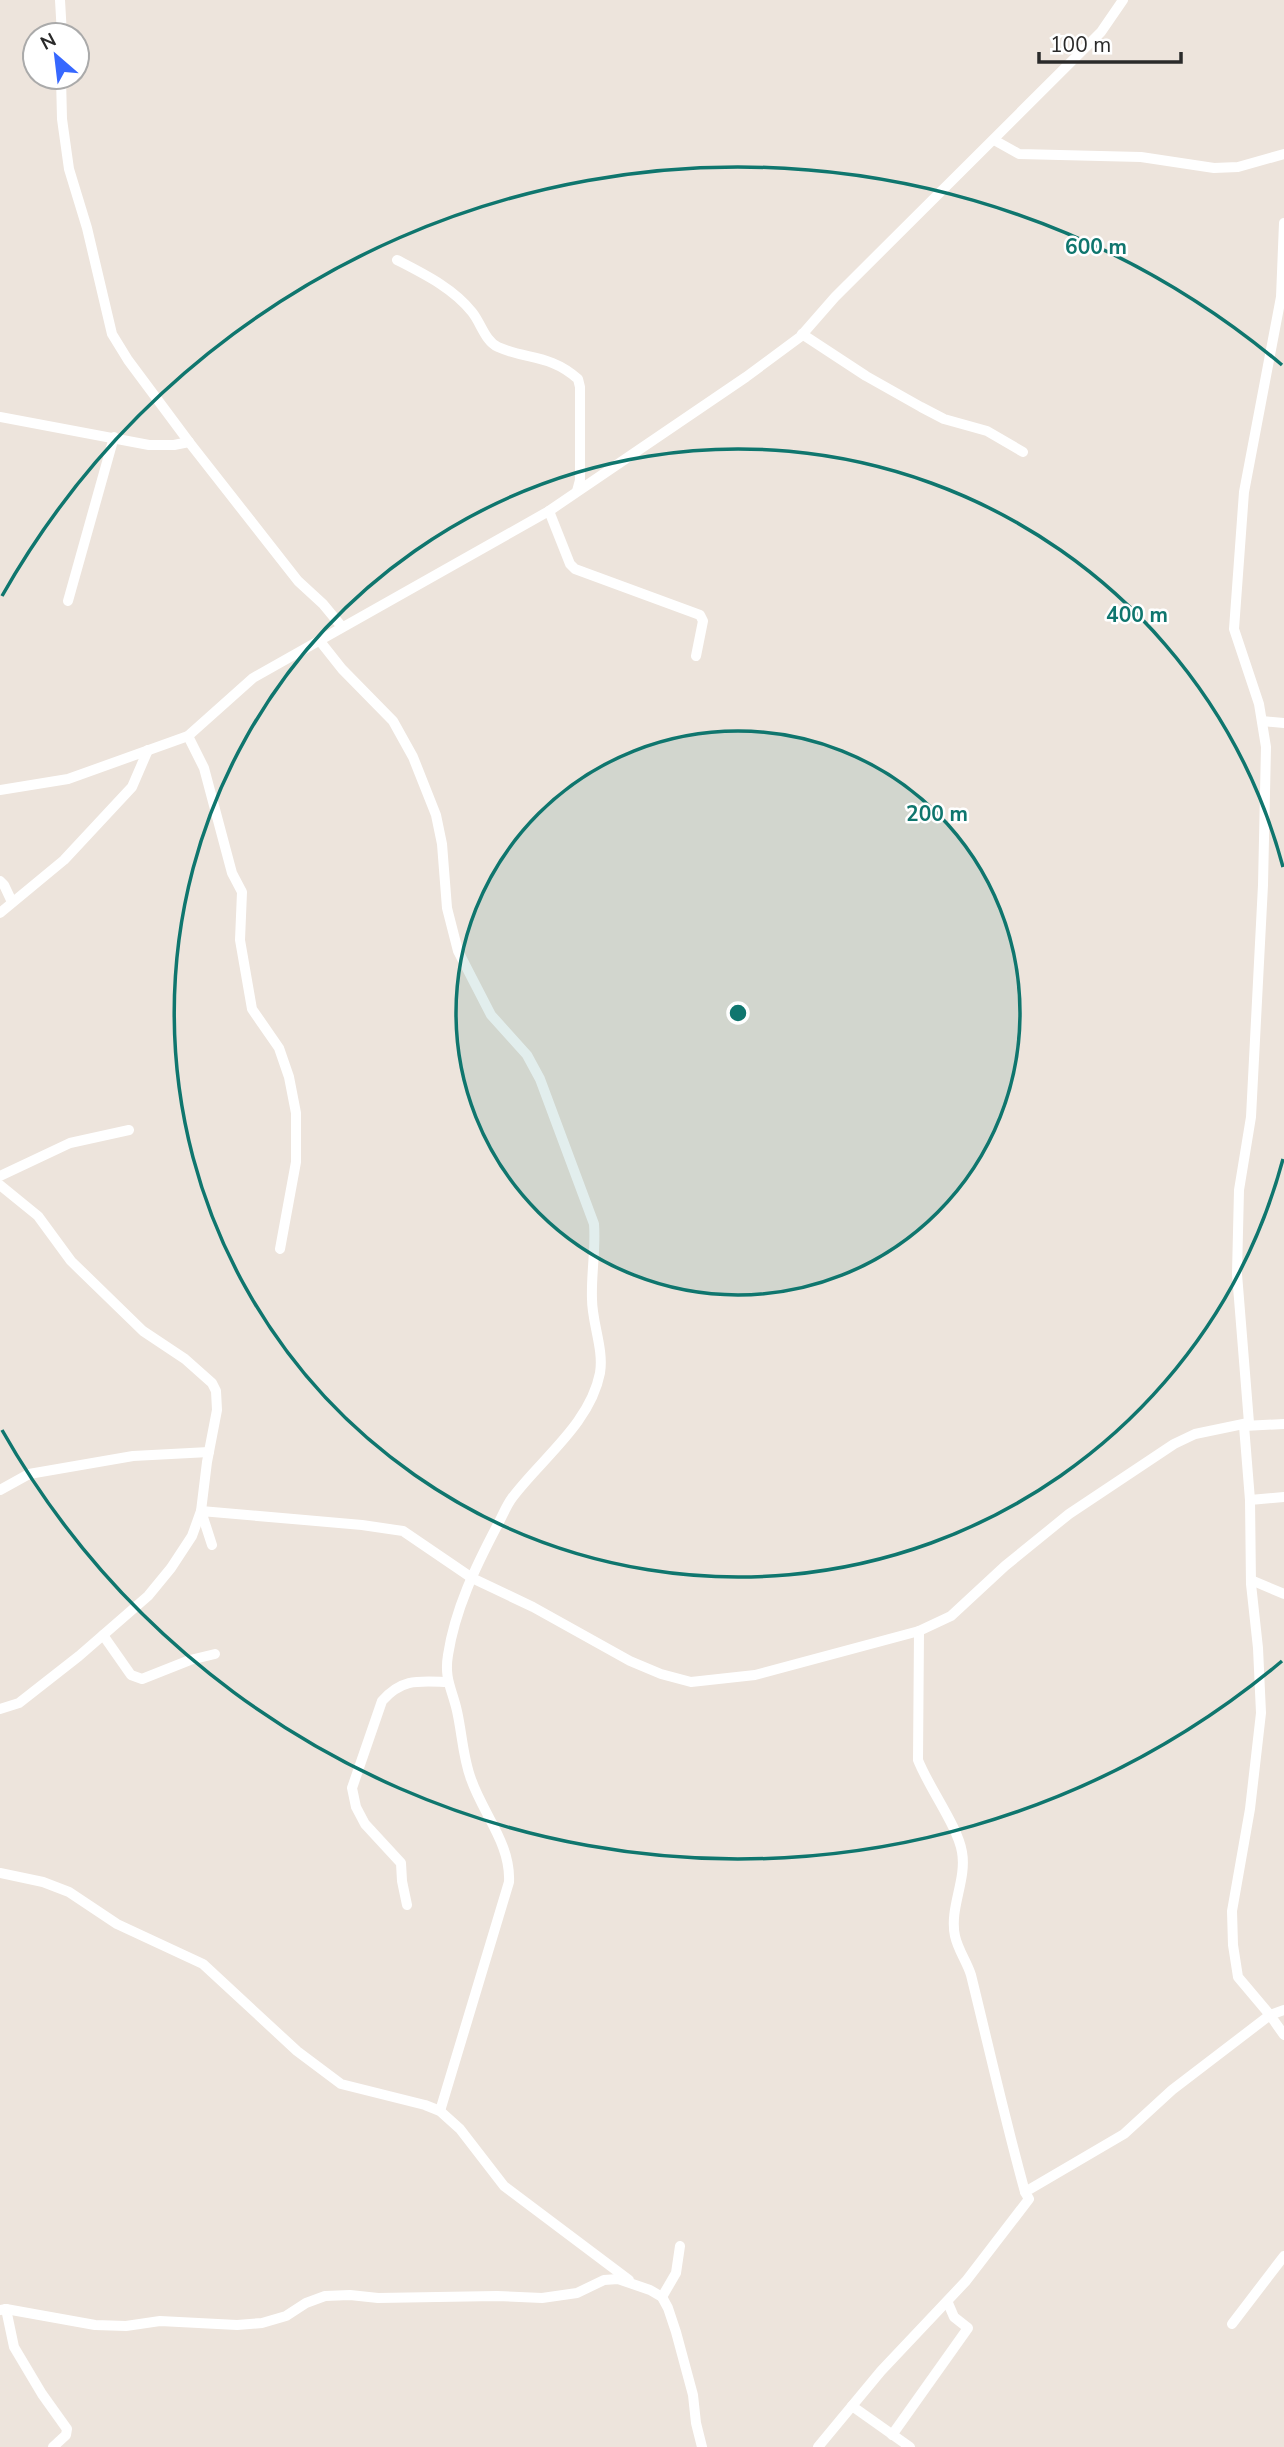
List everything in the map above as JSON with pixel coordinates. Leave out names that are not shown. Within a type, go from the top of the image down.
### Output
[{"type":"street","points":[[60,0],[61,21]]},
{"type":"street","points":[[0,790],[68,779],[188,736],[253,678],[549,511],[746,377],[802,334],[835,297],[1101,32],[1123,0]]},
{"type":"street","points":[[61,91],[69,169],[87,228],[112,334],[189,442],[298,581],[323,604],[342,627]]},
{"type":"street","points":[[994,140],[1020,154],[1141,157],[1214,168],[1238,167],[1284,154]]},
{"type":"street","points":[[1284,223],[1281,297],[1244,492],[1234,629],[1259,704],[1266,747],[1260,960],[1251,1117],[1238,1202],[1237,1274],[1250,1500],[1251,1580],[1261,1713],[1250,1809],[1232,1911],[1238,1977],[1284,2035]]},
{"type":"street","points":[[397,260],[430,277],[464,304],[496,346],[547,360],[578,379],[580,480],[577,491]]},
{"type":"street","points":[[802,334],[866,376],[921,407],[944,419],[987,431],[1023,452]]},
{"type":"street","points":[[0,417],[149,445],[189,442]]},
{"type":"street","points":[[68,601],[114,438]]},
{"type":"street","points":[[549,511],[570,564],[575,569],[700,615],[703,621],[696,656]]},
{"type":"street","points":[[319,640],[342,669],[393,722],[413,757],[436,815],[442,844],[447,908],[458,951],[491,1015],[527,1055],[540,1079],[594,1224],[596,1241],[592,1300],[600,1371],[578,1420],[556,1450],[511,1499],[472,1578],[453,1627],[447,1659],[447,1682],[457,1708],[471,1779],[495,1825],[510,1867],[509,1882],[440,2111]]},
{"type":"street","points":[[1262,721],[1284,723]]},
{"type":"street","points":[[188,736],[204,768],[232,873],[242,892],[240,940],[253,1009],[279,1048],[289,1077],[296,1113],[296,1162],[280,1249]]},
{"type":"street","points":[[0,913],[64,860],[132,787],[148,750]]},
{"type":"street","points":[[0,881],[12,902]]},
{"type":"street","points":[[0,1176],[70,1143],[130,1130]]},
{"type":"street","points":[[0,1185],[38,1216],[72,1261],[143,1331],[177,1353],[212,1383],[216,1391],[217,1410],[201,1511],[192,1536],[171,1568],[148,1596],[103,1635],[19,1703],[0,1709]]},
{"type":"street","points":[[201,1511],[402,1531],[472,1578],[533,1607],[630,1661],[661,1674],[691,1682],[755,1675],[919,1631],[951,1616],[1005,1566],[1069,1514],[1174,1444],[1195,1434],[1246,1424],[1284,1424]]},
{"type":"street","points":[[0,1490],[29,1474],[134,1457],[209,1452]]},
{"type":"street","points":[[1250,1500],[1284,1497]]},
{"type":"street","points":[[201,1511],[212,1545]]},
{"type":"street","points":[[1251,1580],[1284,1594]]},
{"type":"street","points":[[817,2447],[881,2371],[948,2303],[1029,2199],[1010,2137],[970,1971],[955,1938],[953,1923],[962,1874],[962,1851],[918,1760],[919,1631]]},
{"type":"street","points":[[103,1635],[131,1675],[142,1679],[190,1660],[215,1654]]},
{"type":"street","points":[[407,1905],[401,1863],[365,1824],[356,1807],[352,1788],[382,1701],[400,1685],[412,1682],[447,1682]]},
{"type":"street","points":[[0,1873],[43,1882],[69,1892],[117,1924],[203,1964],[297,2051],[341,2084],[440,2111],[460,2129],[504,2186],[640,2288]]},
{"type":"street","points":[[1026,2192],[1124,2134],[1172,2090],[1270,2015],[1284,2010]]},
{"type":"street","points":[[662,2297],[676,2273],[680,2246]]},
{"type":"street","points":[[1232,2324],[1284,2256]]},
{"type":"street","points":[[53,2447],[66,2435],[66,2429],[14,2347],[3,2309],[95,2325],[126,2326],[160,2321],[237,2325],[262,2323],[286,2316],[306,2303],[325,2296],[542,2298],[577,2293],[604,2280],[618,2279],[662,2297],[676,2332],[693,2395],[702,2447]]},
{"type":"street","points":[[892,2435],[968,2328],[954,2317],[948,2303]]},
{"type":"street","points":[[852,2406],[910,2447]]}]
